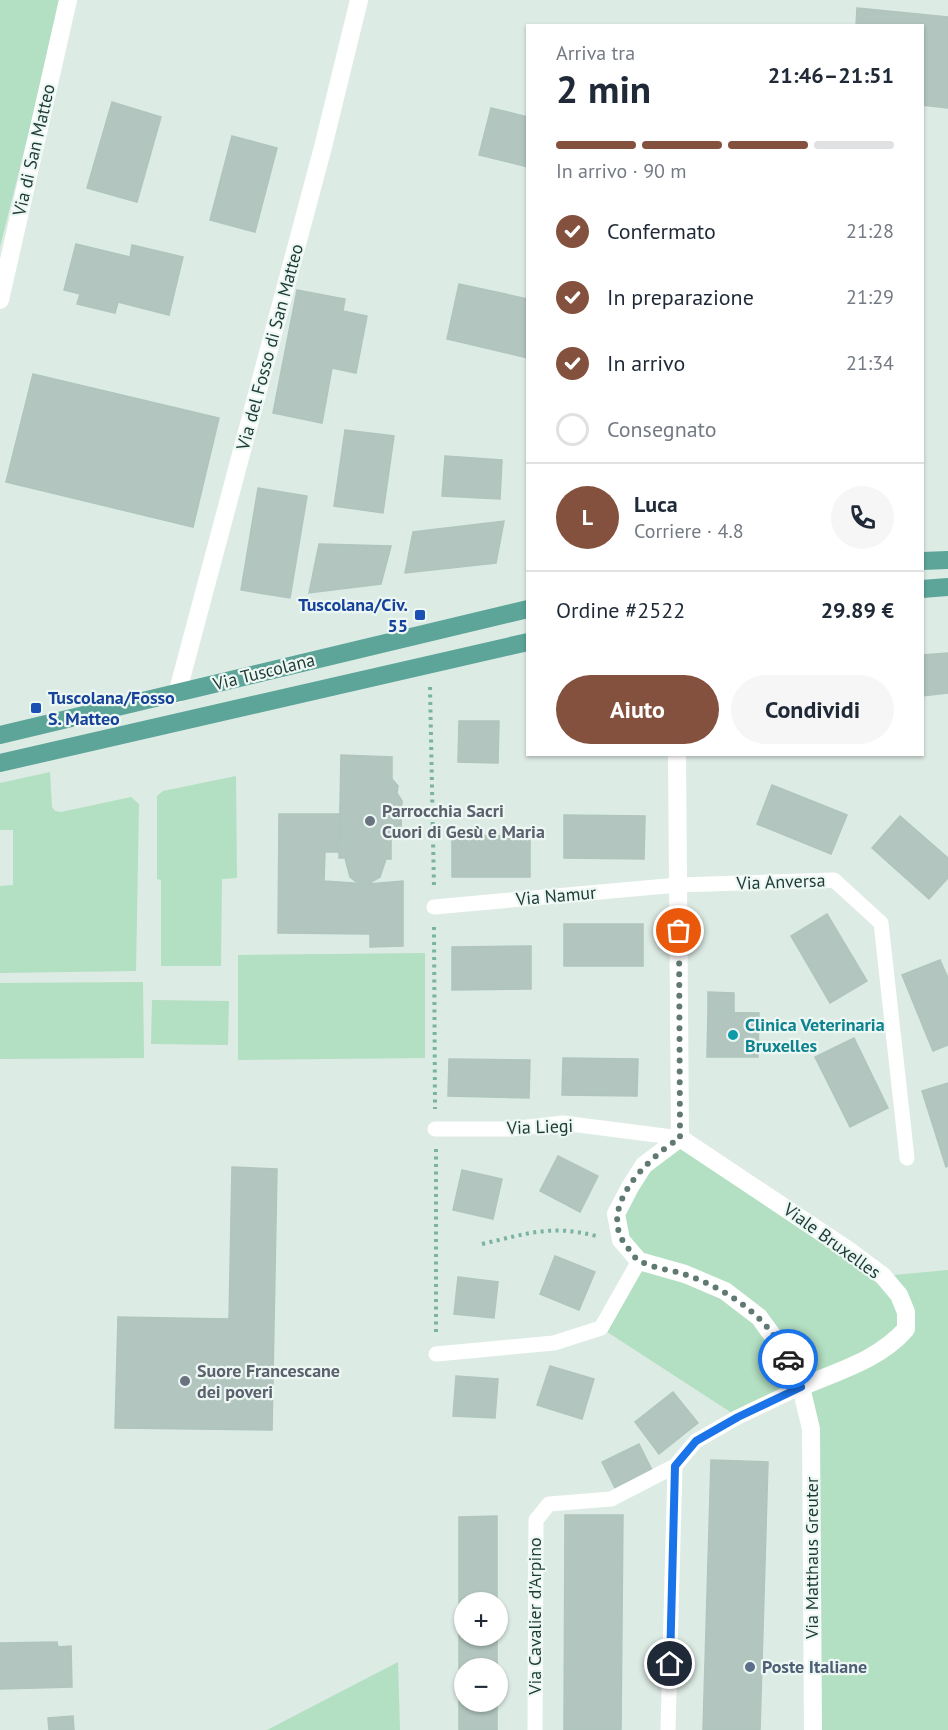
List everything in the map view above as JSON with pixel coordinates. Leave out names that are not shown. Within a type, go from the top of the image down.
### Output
[{"type":"main road","points":[[924,561],[948,560]]},
{"type":"main road","points":[[924,589],[948,587]]},
{"type":"main road","name":"Via Tuscolana","points":[[0,735],[177,694],[385,641],[526,609]]},
{"type":"main road","name":"Via Tuscolana","points":[[0,763],[526,642]]},
{"type":"street","name":"Via di San Matteo","points":[[0,300],[68,0]]},
{"type":"street","name":"Via del Fosso di San Matteo","points":[[177,694],[323,147],[359,0]]},
{"type":"street","points":[[677,756],[680,1138],[644,1165],[616,1214],[619,1231],[621,1240],[639,1261],[685,1274],[725,1291],[759,1317],[783,1350],[801,1387]]},
{"type":"street","name":"Viale Bruxelles","points":[[680,1138],[848,1250],[883,1276],[899,1295],[906,1312],[906,1329],[895,1342],[875,1356],[801,1387]]},
{"type":"street","name":"Via Matthaus Greuter","points":[[801,1387],[811,1429],[813,1730]]},
{"type":"lane","name":"Via Anversa","points":[[678,885],[834,880],[881,924],[907,1158]]},
{"type":"lane","name":"Via Namur","points":[[434,907],[678,885]]},
{"type":"lane","name":"Via Liegi","points":[[435,1129],[510,1129],[563,1123],[680,1138]]},
{"type":"lane","points":[[436,1354],[554,1343],[601,1329],[639,1261]]},
{"type":"lane","name":"Via Cavalier d'Arpino","points":[[535,1730],[536,1520],[549,1504],[611,1499],[675,1466],[696,1441],[738,1417],[801,1387]]},
{"type":"lane","points":[[668,1730],[675,1466]]},
{"type":"path","points":[[429,663],[434,907],[436,1354]]},
{"type":"path","points":[[482,1244],[540,1230],[569,1229],[596,1236],[619,1231]]},
{"type":"green space","points":[[0,0],[62,0],[0,247]]},
{"type":"green space","points":[[50,772],[52,807],[55,811],[61,812],[131,797],[139,804],[136,971],[0,973],[0,886],[13,885],[13,830],[0,830],[0,783]]},
{"type":"green space","points":[[236,776],[237,878],[222,879],[221,966],[161,966],[161,880],[157,879],[157,796],[163,791]]},
{"type":"green space","points":[[425,953],[425,1058],[238,1060],[238,955]]},
{"type":"green space","points":[[143,982],[144,1058],[0,1059],[0,983]]},
{"type":"green space","points":[[152,1000],[229,1001],[228,1045],[151,1044]]},
{"type":"green space","points":[[680,1138],[883,1276],[948,1270],[948,1730],[813,1730],[801,1387],[738,1417],[601,1328],[639,1261],[616,1214],[644,1165]]},
{"type":"green space","points":[[398,1662],[400,1730],[267,1730]]},
{"type":"building","points":[[857,8],[948,17],[948,108],[924,105],[924,24],[856,24]]},
{"type":"building","points":[[112,102],[161,117],[137,202],[87,188]]},
{"type":"building","points":[[491,108],[526,117],[526,167],[479,155]]},
{"type":"building","points":[[232,136],[277,148],[255,232],[210,220]]},
{"type":"building","points":[[76,244],[130,257],[132,245],[183,257],[169,315],[118,302],[115,313],[77,304],[80,294],[64,290]]},
{"type":"building","points":[[459,284],[526,299],[526,358],[447,339]]},
{"type":"building","points":[[297,290],[345,299],[343,311],[367,316],[356,373],[332,368],[322,423],[273,413]]},
{"type":"building","points":[[33,374],[219,418],[193,527],[6,482]]},
{"type":"building","points":[[345,430],[394,436],[383,513],[334,506]]},
{"type":"building","points":[[445,456],[502,460],[500,499],[442,496]]},
{"type":"building","points":[[258,488],[307,496],[290,598],[241,590]]},
{"type":"building","points":[[504,521],[496,563],[405,573],[413,532]]},
{"type":"building","points":[[319,544],[391,546],[381,584],[309,593]]},
{"type":"building","points":[[948,653],[948,693],[924,696],[924,655]]},
{"type":"building","points":[[459,721],[499,721],[498,763],[458,762]]},
{"type":"building","name":"Parrocchia Sacri Cuori di Gesù e Maria","points":[[341,755],[392,757],[392,779],[398,786],[397,793],[402,801],[401,829],[399,834],[391,839],[391,859],[386,859],[380,877],[368,884],[355,881],[350,877],[345,858],[339,858]]},
{"type":"building","points":[[772,785],[847,815],[831,854],[757,824]]},
{"type":"building","points":[[279,814],[339,814],[338,852],[325,852],[324,881],[368,884],[403,881],[403,946],[370,947],[370,934],[278,933]]},
{"type":"building","points":[[564,815],[645,816],[644,859],[564,858]]},
{"type":"building","points":[[900,816],[948,858],[948,878],[929,899],[872,848]]},
{"type":"building","points":[[452,835],[530,836],[530,877],[452,877]]},
{"type":"building","points":[[827,914],[867,981],[830,1003],[791,936]]},
{"type":"building","points":[[564,924],[643,924],[643,966],[564,966]]},
{"type":"building","points":[[531,946],[531,989],[452,990],[452,947]]},
{"type":"building","points":[[940,960],[948,978],[948,1045],[933,1051],[902,975]]},
{"type":"building","points":[[708,992],[734,993],[734,1012],[708,1012]]},
{"type":"building","name":"Clinica Veterinaria Bruxelles","points":[[708,1012],[759,1013],[758,1057],[707,1057]]},
{"type":"building","points":[[854,1038],[888,1108],[850,1127],[815,1057]]},
{"type":"building","points":[[563,1058],[638,1059],[637,1096],[562,1095]]},
{"type":"building","points":[[449,1059],[530,1060],[529,1098],[448,1096]]},
{"type":"building","points":[[948,1083],[948,1166],[946,1167],[922,1091]]},
{"type":"building","points":[[558,1156],[598,1176],[580,1212],[540,1191]]},
{"type":"building","points":[[232,1167],[277,1169],[272,1430],[115,1428],[118,1317],[229,1319]]},
{"type":"building","points":[[462,1170],[502,1179],[493,1219],[453,1210]]},
{"type":"building","points":[[555,1256],[595,1272],[579,1310],[540,1294]]},
{"type":"building","points":[[458,1277],[498,1282],[494,1318],[454,1314]]},
{"type":"building","points":[[550,1366],[594,1379],[582,1419],[537,1405]]},
{"type":"building","points":[[456,1376],[498,1379],[495,1418],[453,1416]]},
{"type":"building","points":[[673,1392],[698,1423],[659,1454],[635,1422]]},
{"type":"building","points":[[639,1444],[652,1470],[615,1488],[602,1462]]},
{"type":"building","points":[[711,1460],[768,1462],[760,1730],[703,1730]]},
{"type":"building","points":[[565,1515],[623,1515],[621,1730],[564,1730]]},
{"type":"building","points":[[497,1516],[497,1592],[459,1592],[459,1517]]},
{"type":"building","points":[[57,1642],[58,1647],[71,1646],[72,1687],[0,1689],[0,1643]]},
{"type":"building","points":[[459,1646],[497,1646],[497,1658],[459,1658]]},
{"type":"building","points":[[459,1712],[497,1712],[497,1730],[459,1730]]},
{"type":"building","points":[[73,1716],[74,1730],[49,1730],[48,1718]]},
{"type":"way so far","points":[[679,931],[680,1138],[644,1165],[630,1187],[616,1214],[621,1240],[639,1261],[685,1274],[725,1291],[759,1317],[788,1359]]},
{"type":"place","name":"Tuscolana/Civ. 55","points":[[420,615]]},
{"type":"place","name":"Tuscolana/Fosso S. Matteo","points":[[36,708]]},
{"type":"place","name":"Parrocchia Sacri Cuori di Gesù e Maria","points":[[370,821]]},
{"type":"place","name":"Clinica Veterinaria Bruxelles","points":[[733,1035]]},
{"type":"place","name":"Suore Francescane dei poveri","points":[[185,1381]]},
{"type":"place","name":"Poste Italiane","points":[[750,1667]]},
{"type":"route","points":[[670,1664],[675,1466],[696,1441],[738,1417],[801,1387],[788,1359]]}]
